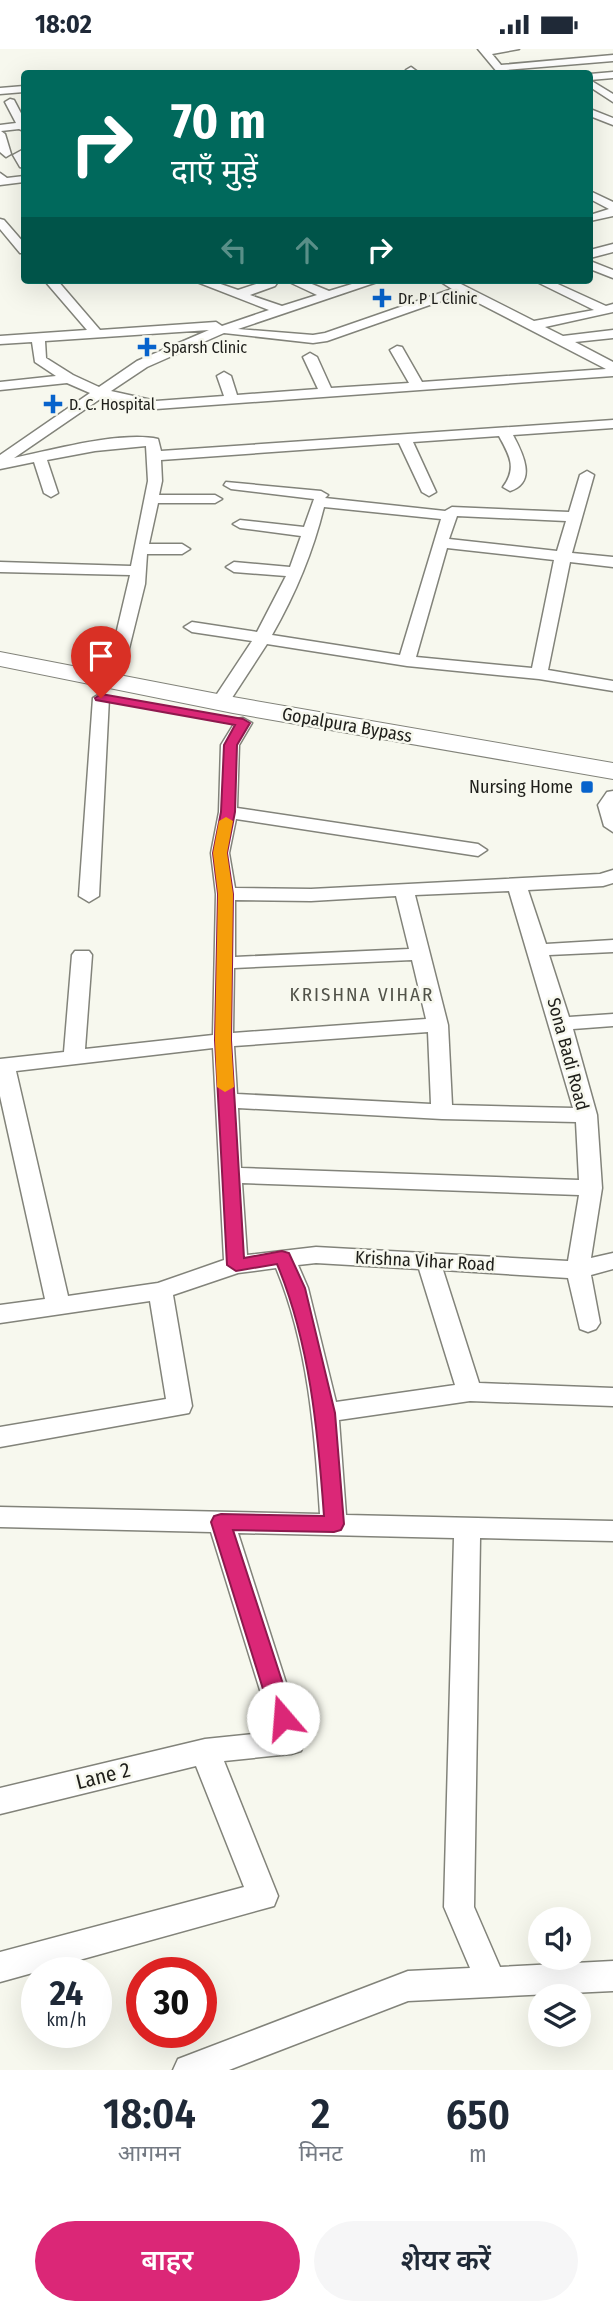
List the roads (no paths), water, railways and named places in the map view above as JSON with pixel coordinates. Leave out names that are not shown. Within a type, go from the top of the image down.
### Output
[{"type":"main road","name":"Gopalpura Bypass","points":[[0,659],[243,723],[613,794]]},
{"type":"main road","name":"Gopalpura Bypass","points":[[0,680],[107,689],[220,703],[613,771]]},
{"type":"street","points":[[484,50],[514,49]]},
{"type":"street","points":[[484,50],[499,70]]},
{"type":"street","points":[[594,50],[609,58]]},
{"type":"street","points":[[508,70],[609,58]]},
{"type":"street","points":[[593,76],[613,75]]},
{"type":"street","points":[[593,85],[613,99]]},
{"type":"street","points":[[0,91],[21,89]]},
{"type":"street","points":[[5,103],[21,122]]},
{"type":"street","points":[[593,113],[613,122]]},
{"type":"street","points":[[0,128],[21,126]]},
{"type":"street","points":[[0,134],[3,154],[21,157]]},
{"type":"street","points":[[0,176],[4,182],[21,179]]},
{"type":"street","points":[[593,196],[613,209]]},
{"type":"street","points":[[593,217],[613,209]]},
{"type":"street","points":[[0,222],[21,246]]},
{"type":"street","points":[[593,253],[613,248]]},
{"type":"street","points":[[593,266],[613,274]]},
{"type":"street","points":[[53,284],[97,334]]},
{"type":"street","points":[[208,284],[280,310]]},
{"type":"street","points":[[237,295],[268,284]]},
{"type":"street","points":[[301,284],[328,295]]},
{"type":"street","points":[[342,284],[352,288]]},
{"type":"street","points":[[0,463],[23,444],[142,364],[218,331],[364,284]]},
{"type":"street","points":[[452,284],[613,369]]},
{"type":"street","points":[[548,284],[609,309]]},
{"type":"street","points":[[218,331],[313,339],[327,337],[463,289]]},
{"type":"street","points":[[549,333],[609,309]]},
{"type":"street","points":[[0,340],[236,325]]},
{"type":"street","points":[[549,333],[587,337],[613,331]]},
{"type":"street","points":[[38,338],[40,359],[66,379],[97,394],[156,405],[613,369]]},
{"type":"street","points":[[397,350],[417,385]]},
{"type":"street","points":[[310,357],[326,392]]},
{"type":"street","points":[[224,376],[232,400]]},
{"type":"street","points":[[0,386],[66,379]]},
{"type":"street","points":[[156,456],[613,424]]},
{"type":"street","points":[[504,432],[521,471],[519,479],[510,487]]},
{"type":"street","points":[[0,438],[23,444]]},
{"type":"street","points":[[404,439],[429,492]]},
{"type":"street","points":[[0,463],[141,442],[153,442],[156,456],[151,499],[140,549],[137,584],[107,689],[89,896]]},
{"type":"street","points":[[39,457],[51,493]]},
{"type":"street","points":[[539,674],[563,556],[587,475]]},
{"type":"street","points":[[231,485],[450,516]]},
{"type":"street","points":[[220,703],[265,638],[312,533],[320,496]]},
{"type":"street","points":[[151,499],[215,499]]},
{"type":"street","points":[[407,661],[452,511],[574,517]]},
{"type":"street","points":[[240,524],[312,533]]},
{"type":"street","points":[[441,543],[613,562]]},
{"type":"street","points":[[140,549],[182,549]]},
{"type":"street","points":[[0,567],[138,571]]},
{"type":"street","points":[[234,568],[295,572]]},
{"type":"street","points":[[192,627],[407,661],[539,674],[613,686]]},
{"type":"street","points":[[236,1265],[223,1040],[226,894],[220,853],[228,812],[230,745],[243,723]]},
{"type":"street","points":[[613,794],[607,805],[613,826]]},
{"type":"street","points":[[228,812],[478,849]]},
{"type":"street","points":[[226,894],[311,895],[603,880],[613,876]]},
{"type":"street","name":"Sona Badi Road","points":[[517,884],[586,1115],[590,1188],[578,1270],[588,1323]]},
{"type":"street","points":[[404,890],[438,1025],[442,1112]]},
{"type":"street","points":[[537,950],[613,946]]},
{"type":"street","points":[[224,963],[420,954]]},
{"type":"street","points":[[74,1059],[82,955]]},
{"type":"street","points":[[561,1024],[613,1020]]},
{"type":"street","points":[[58,1306],[2,1066],[223,1040],[438,1025]]},
{"type":"street","points":[[226,1100],[442,1112],[586,1115]]},
{"type":"street","points":[[231,1175],[590,1188]]},
{"type":"street","name":"Krishna Vihar Road","points":[[0,1314],[160,1291],[236,1265],[282,1257],[316,1255],[578,1270],[613,1261]]},
{"type":"street","points":[[282,1257],[296,1288],[326,1413],[334,1524]]},
{"type":"street","points":[[428,1261],[470,1392]]},
{"type":"street","points":[[0,1437],[180,1406],[160,1291]]},
{"type":"street","points":[[326,1413],[470,1392],[613,1397]]},
{"type":"street","points":[[0,1517],[613,1531]]},
{"type":"street","name":"Lane 2","points":[[0,1801],[205,1751],[290,1742],[221,1522]]},
{"type":"street","points":[[467,1527],[459,1907],[491,1982]]},
{"type":"street","points":[[0,1967],[263,1896],[205,1751]]},
{"type":"street","points":[[189,2070],[408,1986],[613,1976]]},
{"type":"place","name":"Dr. P L Clinic","points":[[382,298]]},
{"type":"place","name":"Sparsh Clinic","points":[[147,347]]},
{"type":"place","name":"D. C. Hospital","points":[[53,404]]},
{"type":"place","name":"Nursing Home","points":[[587,787]]},
{"type":"district","name":"KRISHNA VIHAR","points":[[362,994]]}]
